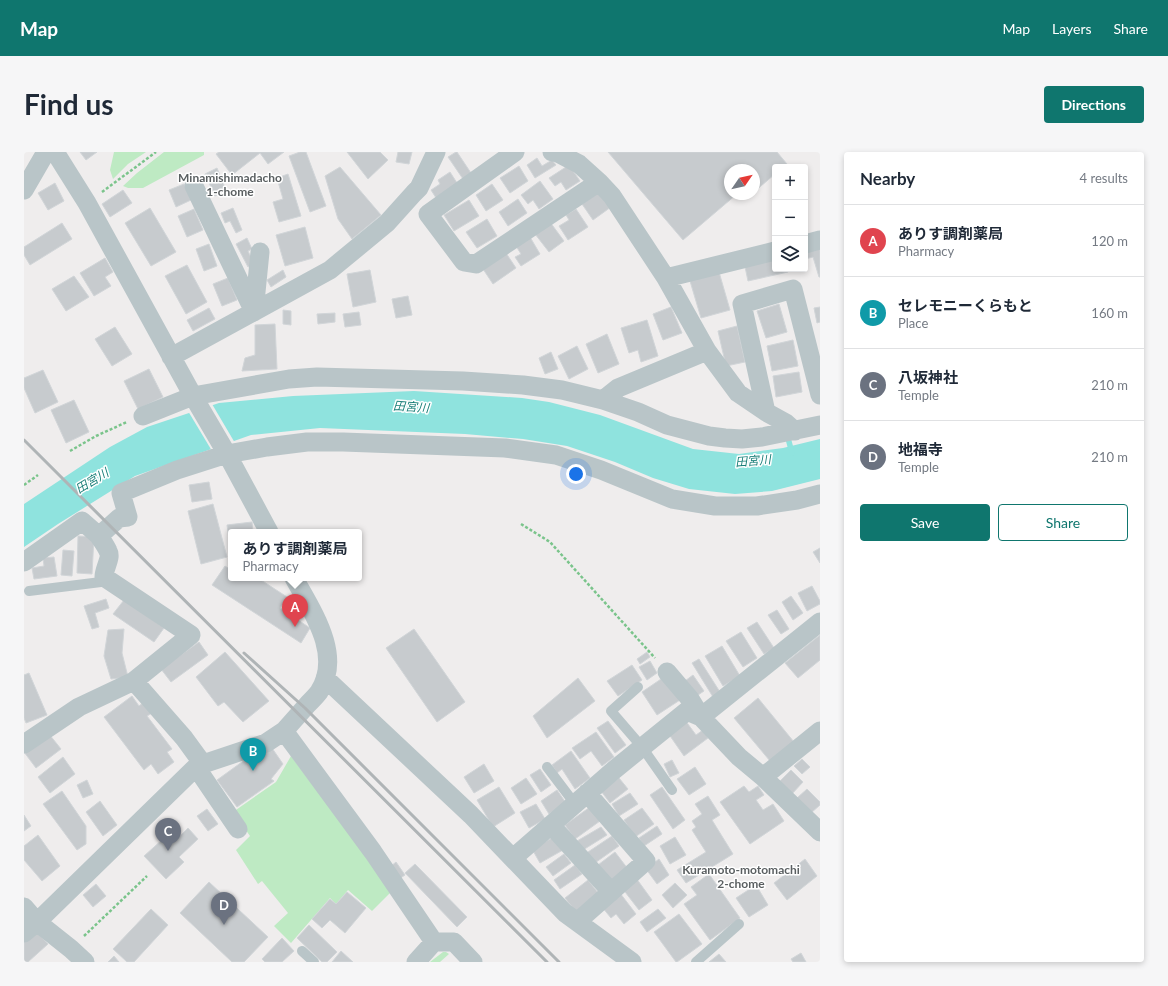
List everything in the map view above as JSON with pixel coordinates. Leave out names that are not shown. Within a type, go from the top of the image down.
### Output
[{"type":"street","points":[[24,190],[46,152]]},
{"type":"street","points":[[55,152],[87,204],[267,529]]},
{"type":"street","points":[[172,357],[330,270],[387,223],[419,188],[436,152]]},
{"type":"street","points":[[428,214],[515,152]]},
{"type":"street","points":[[552,152],[558,153],[579,164],[612,196],[666,278],[707,351],[738,393],[795,431]]},
{"type":"street","points":[[414,193],[464,262],[476,264],[599,182]]},
{"type":"street","points":[[194,186],[254,312]]},
{"type":"street","points":[[808,243],[820,240]]},
{"type":"street","points":[[254,312],[260,252]]},
{"type":"street","points":[[666,278],[772,252]]},
{"type":"street","points":[[766,412],[742,304],[793,288],[820,395]]},
{"type":"street","points":[[603,400],[618,388],[707,351]]},
{"type":"street","points":[[143,416],[194,399],[289,380],[317,377],[463,381],[562,390],[603,400],[638,412],[667,425],[709,436],[742,439],[762,437],[820,425]]},
{"type":"street","points":[[99,536],[119,518],[128,518],[121,493],[226,452],[308,442],[506,448],[556,455],[601,470],[672,499],[715,506],[757,506],[797,500],[820,494]]},
{"type":"street","points":[[24,562],[82,521],[99,536],[109,551],[104,577],[191,635],[134,681],[79,707],[24,744]]},
{"type":"street","points":[[31,928],[199,766],[266,743],[284,731],[319,692],[329,664],[326,642],[317,620],[296,581]]},
{"type":"street","points":[[701,717],[820,622]]},
{"type":"street","points":[[667,672],[690,699],[701,717],[739,757],[763,777],[820,832]]},
{"type":"street","points":[[325,678],[471,815],[564,913],[632,962]]},
{"type":"street","points":[[134,681],[184,738],[199,766],[238,829]]},
{"type":"street","points":[[512,858],[642,747],[687,711],[701,717]]},
{"type":"street","points":[[284,731],[373,852],[434,942]]},
{"type":"street","points":[[763,777],[820,731]]},
{"type":"street","points":[[577,922],[646,861],[581,799]]},
{"type":"street","points":[[551,825],[605,885],[610,893]]},
{"type":"street","points":[[24,907],[31,928],[70,949],[85,962]]},
{"type":"street","points":[[416,962],[434,942],[454,942],[473,962]]},
{"type":"lane","points":[[29,591],[109,581]]},
{"type":"lane","points":[[638,687],[611,711],[642,747],[672,790]]},
{"type":"lane","points":[[547,768],[581,799]]},
{"type":"lane","points":[[696,962],[739,924]]},
{"type":"lane","points":[[302,950],[314,962]]},
{"type":"path","points":[[87,204],[156,152]]},
{"type":"path","points":[[70,451],[96,436],[143,416]]},
{"type":"path","points":[[24,485],[38,476]]},
{"type":"path","points":[[521,524],[550,542],[667,672]]},
{"type":"path","points":[[70,949],[147,876]]},
{"type":"green space","points":[[114,152],[146,152],[128,164],[113,179],[110,170]]},
{"type":"green space","points":[[164,152],[204,152],[204,155],[143,188],[128,188],[123,186],[137,173]]},
{"type":"green space","points":[[291,756],[392,891],[372,911],[348,890],[336,904],[330,898],[291,943],[274,926],[288,913],[262,881],[258,884],[236,850],[250,836],[233,812],[276,782]]},
{"type":"green space","points":[[443,952],[449,954],[440,962],[430,962]]},
{"type":"water","name":"田宮川","points":[[414,391],[522,398],[549,402],[600,415],[693,449],[739,454],[783,448],[820,439],[820,479],[772,491],[735,494],[689,489],[653,478],[615,462],[567,446],[523,439],[465,434],[320,428],[251,435],[135,476],[24,547],[24,504],[110,447],[147,427],[219,403],[293,396]]},
{"type":"pier","points":[[212,404],[235,443],[212,451],[188,411]]},
{"type":"building","points":[[80,152],[97,152],[86,160]]},
{"type":"building","points":[[219,152],[284,152],[268,164],[260,153],[232,175],[216,154]]},
{"type":"building","points":[[300,152],[306,152],[326,206],[310,212],[289,156]]},
{"type":"building","points":[[347,152],[380,152],[388,160],[368,179]]},
{"type":"building","points":[[398,152],[412,152],[409,164],[396,162]]},
{"type":"building","points":[[456,152],[471,173],[463,179],[448,157]]},
{"type":"building","points":[[608,152],[777,152],[787,164],[772,164],[772,177],[760,187],[760,164],[724,164],[724,200],[730,200],[683,240]]},
{"type":"building","points":[[537,158],[542,166],[552,160],[556,165],[535,178],[527,165]]},
{"type":"building","points":[[569,165],[580,181],[566,190],[561,182],[555,186],[549,178]]},
{"type":"building","points":[[519,166],[528,181],[510,193],[500,178]]},
{"type":"building","points":[[340,167],[381,215],[352,239],[338,219],[325,176]]},
{"type":"building","points":[[217,168],[226,190],[215,196],[205,174]]},
{"type":"building","points":[[450,172],[459,186],[438,201],[431,190],[440,184],[438,180]]},
{"type":"building","points":[[288,174],[301,216],[279,222],[273,202],[283,199],[277,178]]},
{"type":"building","points":[[540,181],[553,199],[539,209],[533,200],[528,204],[521,195]]},
{"type":"building","points":[[55,183],[64,201],[48,210],[38,193]]},
{"type":"building","points":[[184,184],[191,200],[176,207],[169,190]]},
{"type":"building","points":[[492,184],[503,200],[486,211],[476,195]]},
{"type":"building","points":[[123,190],[132,203],[110,217],[102,204]]},
{"type":"building","points":[[600,191],[611,207],[593,220],[582,204]]},
{"type":"building","points":[[518,199],[527,213],[508,226],[499,212]]},
{"type":"building","points":[[469,200],[479,216],[454,231],[444,215]]},
{"type":"building","points":[[150,208],[176,252],[151,266],[125,223]]},
{"type":"building","points":[[233,208],[242,230],[236,233],[230,221],[225,223],[221,213]]},
{"type":"building","points":[[194,209],[203,230],[187,237],[178,216]]},
{"type":"building","points":[[576,209],[588,227],[568,240],[559,226],[569,220],[566,215]]},
{"type":"building","points":[[487,219],[497,236],[477,248],[466,232]]},
{"type":"building","points":[[550,222],[564,241],[549,252],[535,234]]},
{"type":"building","points":[[62,223],[72,239],[30,265],[24,255],[24,247]]},
{"type":"building","points":[[305,227],[313,258],[285,266],[276,235]]},
{"type":"building","points":[[530,237],[540,254],[521,266],[515,257],[521,254],[516,246]]},
{"type":"building","points":[[247,238],[252,249],[248,251],[254,264],[248,267],[236,244]]},
{"type":"building","points":[[209,244],[217,266],[204,271],[196,249]]},
{"type":"building","points":[[820,245],[820,277],[813,257],[808,258],[808,248]]},
{"type":"building","points":[[506,253],[516,268],[493,284],[483,269]]},
{"type":"building","points":[[772,256],[772,272],[788,272],[748,281],[744,262]]},
{"type":"building","points":[[105,258],[113,272],[105,277],[111,286],[94,296],[80,273]]},
{"type":"building","points":[[187,265],[207,302],[186,314],[165,276]]},
{"type":"building","points":[[283,270],[286,277],[271,287],[267,280]]},
{"type":"building","points":[[370,270],[376,302],[353,307],[347,274]]},
{"type":"building","points":[[719,272],[730,310],[701,318],[690,281]]},
{"type":"building","points":[[74,276],[89,297],[66,311],[52,289]]},
{"type":"building","points":[[228,278],[237,300],[222,306],[213,284]]},
{"type":"building","points":[[408,296],[412,315],[396,318],[392,299]]},
{"type":"building","points":[[779,304],[787,332],[766,338],[757,311]]},
{"type":"building","points":[[671,307],[682,333],[663,340],[653,314]]},
{"type":"building","points":[[820,307],[820,322],[817,323],[814,308]]},
{"type":"building","points":[[209,308],[215,319],[193,331],[187,320]]},
{"type":"building","points":[[283,310],[291,311],[291,325],[283,324]]},
{"type":"building","points":[[359,312],[361,325],[345,327],[343,314]]},
{"type":"building","points":[[335,313],[335,322],[318,324],[317,314]]},
{"type":"building","points":[[647,320],[658,356],[641,362],[638,350],[629,353],[621,328]]},
{"type":"building","points":[[275,324],[277,369],[242,371],[245,358],[255,355],[255,325]]},
{"type":"building","points":[[737,326],[745,362],[726,366],[718,331]]},
{"type":"building","points":[[115,327],[132,354],[112,366],[95,339]]},
{"type":"building","points":[[607,334],[619,364],[598,373],[586,344]]},
{"type":"building","points":[[793,340],[798,366],[772,371],[767,346]]},
{"type":"building","points":[[577,346],[588,369],[569,379],[558,356]]},
{"type":"building","points":[[551,352],[558,369],[545,374],[539,358]]},
{"type":"building","points":[[149,369],[163,397],[138,409],[124,381]]},
{"type":"building","points":[[43,370],[58,402],[35,413],[24,388],[24,378]]},
{"type":"building","points":[[799,372],[802,392],[776,397],[773,376]]},
{"type":"building","points":[[74,400],[89,432],[66,443],[51,410]]},
{"type":"building","points":[[209,482],[212,499],[192,502],[189,485]]},
{"type":"building","points":[[213,504],[227,557],[201,564],[188,511]]},
{"type":"building","points":[[252,522],[253,529],[228,529],[228,532],[227,525]]},
{"type":"building","points":[[78,536],[94,537],[92,574],[77,573]]},
{"type":"building","points":[[820,548],[820,563],[813,552]]},
{"type":"building","points":[[63,550],[74,551],[72,576],[61,575]]},
{"type":"building","points":[[54,557],[57,576],[34,579],[32,568],[44,566],[43,558]]},
{"type":"building","points":[[225,566],[228,568],[228,581],[263,581],[287,597],[280,608],[310,628],[301,643],[212,585]]},
{"type":"building","points":[[812,586],[820,601],[820,604],[807,611],[798,593]]},
{"type":"building","points":[[791,596],[803,613],[793,620],[782,602]]},
{"type":"building","points":[[106,599],[109,608],[95,613],[99,627],[92,629],[84,606]]},
{"type":"building","points":[[124,600],[164,628],[154,642],[113,614]]},
{"type":"building","points":[[777,610],[789,629],[781,634],[768,615]]},
{"type":"building","points":[[757,622],[774,648],[764,654],[747,628]]},
{"type":"building","points":[[124,629],[122,653],[128,677],[111,679],[104,656],[108,630]]},
{"type":"building","points":[[414,629],[465,702],[437,722],[386,648]]},
{"type":"building","points":[[741,632],[757,658],[743,667],[726,641]]},
{"type":"building","points":[[820,635],[820,660],[798,678],[785,663]]},
{"type":"building","points":[[199,642],[208,655],[171,682],[161,669]]},
{"type":"building","points":[[722,646],[740,676],[723,686],[705,656]]},
{"type":"building","points":[[225,652],[269,701],[243,722],[224,702],[218,706],[196,677]]},
{"type":"building","points":[[647,652],[650,657],[640,664],[637,659]]},
{"type":"building","points":[[699,659],[720,692],[713,697],[692,663]]},
{"type":"building","points":[[650,661],[657,673],[647,680],[639,667]]},
{"type":"building","points":[[632,665],[642,680],[618,696],[607,681]]},
{"type":"building","points":[[29,673],[47,715],[26,723],[24,718],[24,675]]},
{"type":"building","points":[[693,675],[704,691],[695,697],[685,681]]},
{"type":"building","points":[[664,677],[680,700],[657,715],[642,692]]},
{"type":"building","points":[[578,678],[595,701],[547,738],[533,716]]},
{"type":"building","points":[[132,696],[139,706],[144,702],[152,713],[147,716],[172,749],[167,752],[174,762],[158,774],[151,764],[144,770],[104,717]]},
{"type":"building","points":[[758,698],[794,742],[770,761],[734,718]]},
{"type":"building","points":[[685,720],[696,735],[703,730],[708,738],[684,756],[668,733]]},
{"type":"building","points":[[608,721],[626,745],[615,753],[597,728]]},
{"type":"building","points":[[596,732],[614,757],[602,766],[591,751],[580,759],[572,748]]},
{"type":"building","points":[[49,734],[61,749],[36,768],[24,752]]},
{"type":"building","points":[[272,748],[283,764],[271,779],[274,781],[237,807],[217,780],[253,754]]},
{"type":"building","points":[[571,751],[590,778],[575,789],[562,769],[557,773],[552,765]]},
{"type":"building","points":[[63,757],[75,774],[50,793],[38,777]]},
{"type":"building","points":[[802,759],[810,767],[802,774],[794,766]]},
{"type":"building","points":[[672,760],[679,773],[670,777],[664,764]]},
{"type":"building","points":[[484,764],[494,781],[474,793],[464,777]]},
{"type":"building","points":[[695,767],[706,784],[689,795],[677,779]]},
{"type":"building","points":[[540,769],[551,785],[541,792],[530,775]]},
{"type":"building","points":[[791,770],[803,782],[791,795],[777,784]]},
{"type":"building","points":[[526,778],[537,794],[521,804],[511,788]]},
{"type":"building","points":[[619,778],[628,789],[610,803],[601,791]]},
{"type":"building","points":[[87,780],[93,794],[83,798],[77,785]]},
{"type":"building","points":[[744,786],[749,792],[758,786],[764,795],[756,800],[763,810],[773,804],[784,821],[750,844],[720,802]]},
{"type":"building","points":[[499,787],[515,813],[493,827],[477,800]]},
{"type":"building","points":[[662,787],[685,820],[673,829],[650,795]]},
{"type":"building","points":[[807,789],[820,802],[820,805],[811,813],[797,798]]},
{"type":"building","points":[[557,790],[566,803],[549,814],[541,801]]},
{"type":"building","points":[[62,791],[86,826],[86,844],[77,850],[43,804]]},
{"type":"building","points":[[630,793],[638,804],[619,816],[612,804]]},
{"type":"building","points":[[708,796],[720,815],[712,820],[733,854],[686,883],[677,870],[706,852],[692,830],[696,827],[692,821],[702,814],[695,804]]},
{"type":"building","points":[[100,801],[117,825],[103,836],[86,812]]},
{"type":"building","points":[[536,804],[545,819],[529,828],[520,812]]},
{"type":"building","points":[[590,807],[600,821],[575,839],[565,825]]},
{"type":"building","points":[[642,808],[654,824],[635,837],[624,820]]},
{"type":"building","points":[[207,809],[218,824],[208,831],[197,816]]},
{"type":"building","points":[[24,815],[31,826],[24,831]]},
{"type":"building","points":[[657,826],[662,834],[644,846],[639,838]]},
{"type":"building","points":[[601,827],[607,835],[583,850],[577,841]]},
{"type":"building","points":[[188,828],[198,839],[179,857],[184,862],[166,879],[144,856],[163,839],[170,846]]},
{"type":"building","points":[[38,835],[60,866],[42,881],[24,860],[24,846]]},
{"type":"building","points":[[612,836],[619,846],[592,865],[585,854]]},
{"type":"building","points":[[675,837],[686,855],[670,864],[660,846]]},
{"type":"building","points":[[552,838],[563,850],[540,863],[532,849]]},
{"type":"building","points":[[615,852],[628,869],[610,882],[598,865]]},
{"type":"building","points":[[564,854],[571,863],[553,876],[546,867]]},
{"type":"building","points":[[659,859],[669,875],[657,884],[646,869]]},
{"type":"building","points":[[805,859],[817,876],[787,900],[774,883]]},
{"type":"building","points":[[396,862],[405,875],[399,879],[390,867]]},
{"type":"building","points":[[415,864],[467,917],[457,927],[405,873]]},
{"type":"building","points":[[575,865],[582,874],[560,889],[554,880]]},
{"type":"building","points":[[709,874],[740,918],[710,940],[684,904],[697,895],[691,887]]},
{"type":"building","points":[[636,878],[652,900],[639,910],[622,888]]},
{"type":"building","points":[[588,880],[599,894],[576,912],[565,898]]},
{"type":"building","points":[[209,882],[268,937],[244,962],[232,962],[180,913]]},
{"type":"building","points":[[675,883],[687,895],[673,908],[662,895]]},
{"type":"building","points":[[96,884],[106,896],[93,907],[83,895]]},
{"type":"building","points":[[756,885],[768,905],[749,917],[736,898]]},
{"type":"building","points":[[347,892],[366,908],[345,933],[330,920],[322,928],[312,919],[330,899],[336,904]]},
{"type":"building","points":[[620,893],[636,914],[624,924],[616,914],[611,918],[602,907]]},
{"type":"building","points":[[151,909],[168,925],[134,962],[127,962],[113,949]]},
{"type":"building","points":[[658,909],[666,918],[647,932],[640,922]]},
{"type":"building","points":[[679,914],[702,944],[676,962],[654,932]]},
{"type":"building","points":[[309,925],[337,952],[327,962],[322,962],[297,938]]},
{"type":"building","points":[[35,930],[48,944],[28,962],[24,962],[24,940]]},
{"type":"building","points":[[282,938],[294,951],[282,962],[265,962],[262,959]]},
{"type":"building","points":[[341,951],[353,962],[332,962]]},
{"type":"building","points":[[801,953],[806,962],[793,962],[791,959]]},
{"type":"building","points":[[719,954],[726,962],[709,962]]},
{"type":"building","points":[[114,956],[119,962],[108,962]]},
{"type":"waterway","points":[[788,438],[792,453]]},
{"type":"railway","points":[[24,440],[547,962]]},
{"type":"railway","points":[[244,653],[305,708],[559,962]]},
{"type":"place","name":"ありす調剤薬局","points":[[295,627]]},
{"type":"place","name":"セレモニーくらもと","points":[[253,771]]},
{"type":"place","name":"八坂神社","points":[[168,851]]},
{"type":"place","name":"地福寺","points":[[224,925]]},
{"type":"district","name":"Minamishimadacho 1-chome","points":[[230,185]]},
{"type":"district","name":"Kuramoto-motomachi 2-chome","points":[[741,877]]}]
